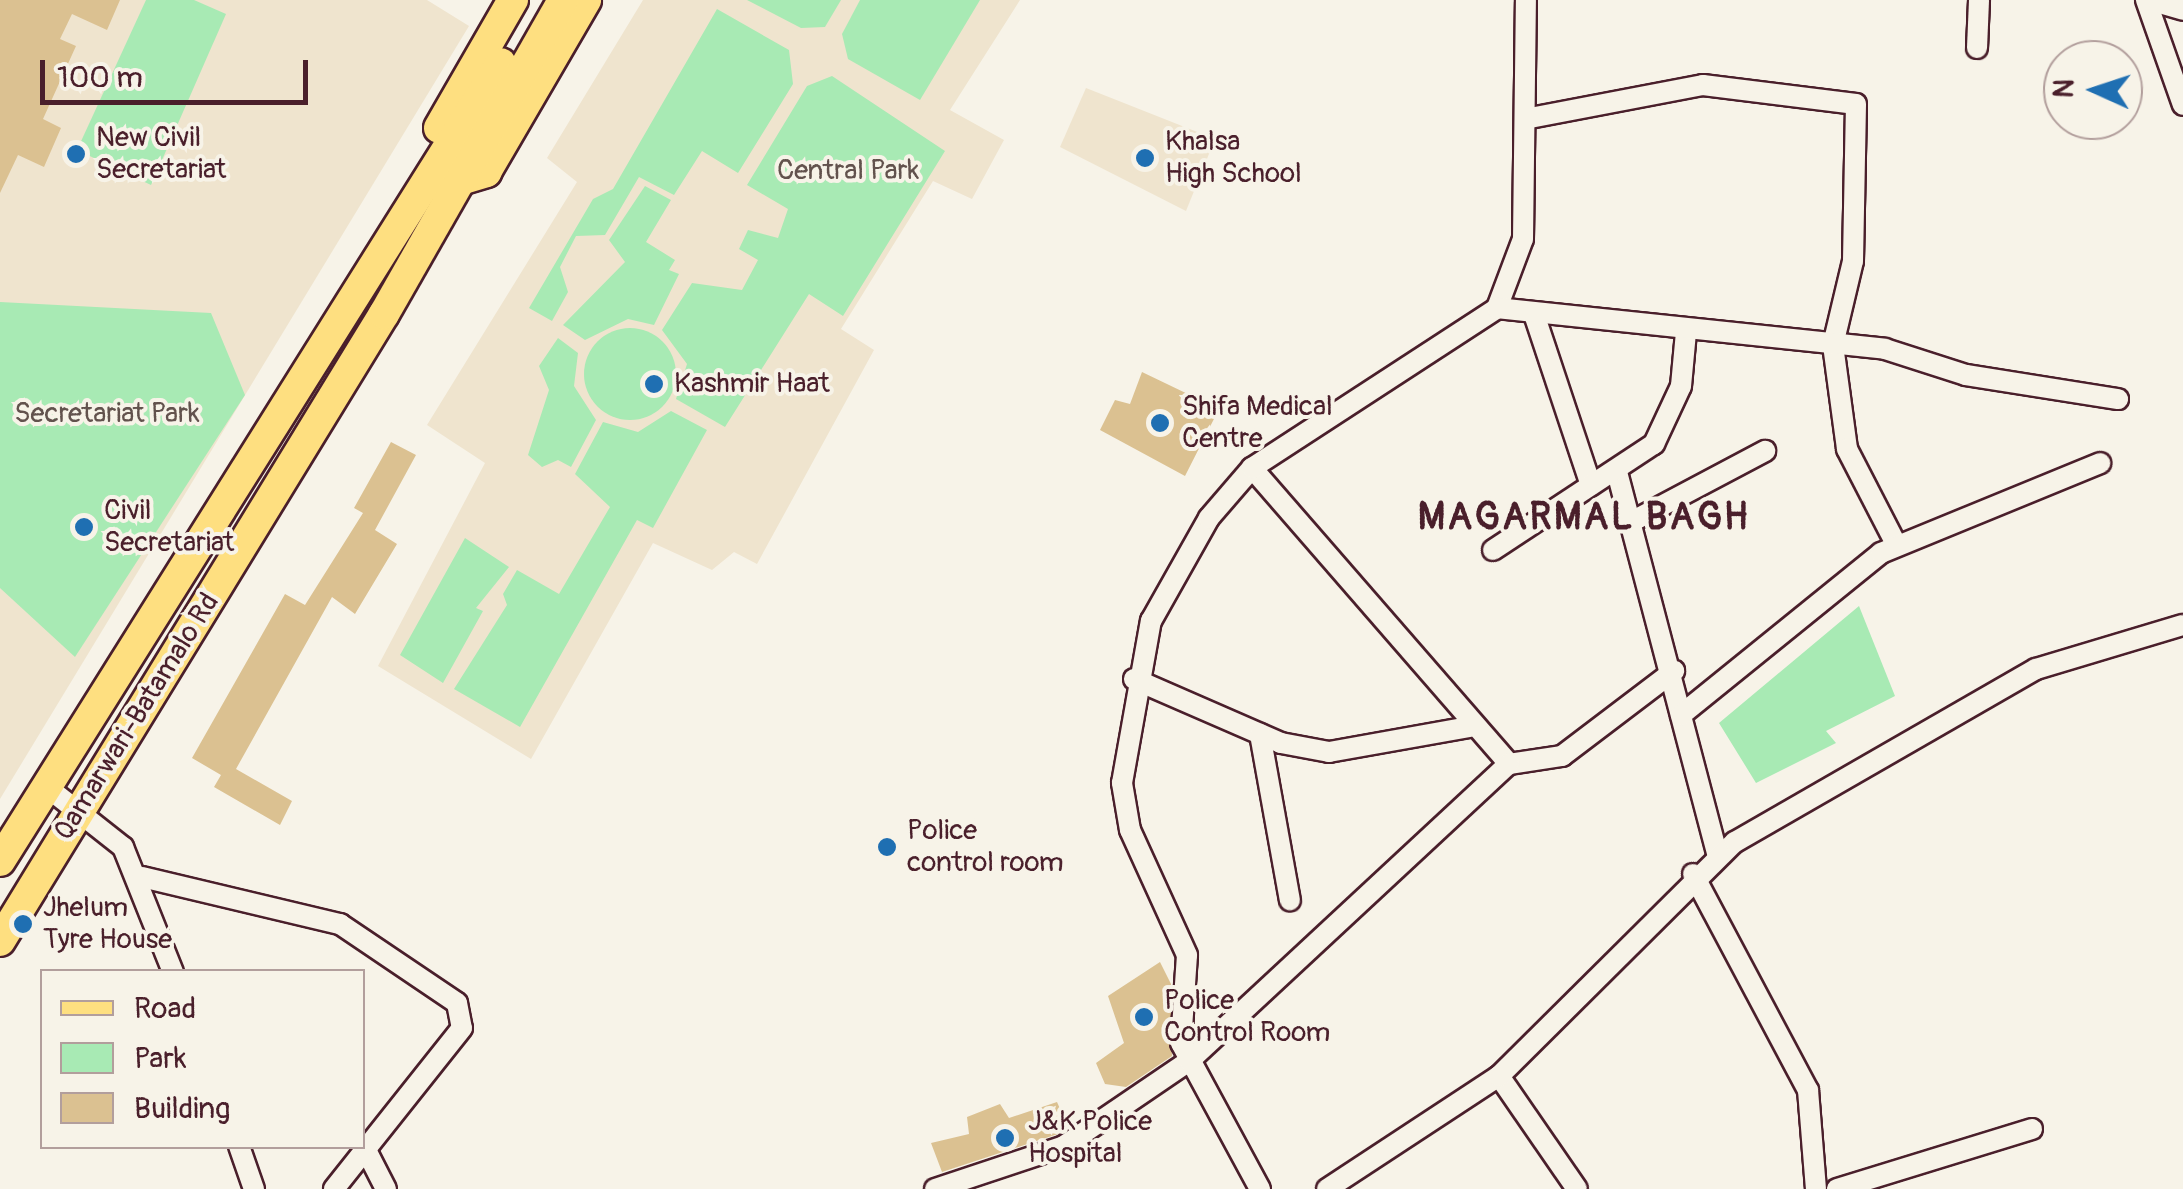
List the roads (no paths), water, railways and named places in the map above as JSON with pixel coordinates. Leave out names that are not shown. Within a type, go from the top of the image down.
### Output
[{"type":"main road","points":[[444,176],[440,124],[513,0]]},
{"type":"main road","points":[[467,140],[540,0]]},
{"type":"main road","points":[[444,176],[563,0]]},
{"type":"main road","points":[[444,176],[486,172],[586,0]]},
{"type":"main road","name":"Qamarwari-Batamalo Rd","points":[[0,861],[444,176]]},
{"type":"main road","name":"Qamarwari-Batamalo Rd","points":[[0,941],[384,314],[444,176]]},
{"type":"street","points":[[1260,1189],[1189,1061],[1180,1028],[1187,955],[1123,804],[1134,679],[1170,584],[1252,468],[1497,308],[1521,251],[1530,118],[1526,0]]},
{"type":"street","points":[[1978,48],[1979,0]]},
{"type":"street","points":[[2147,0],[2183,10]]},
{"type":"street","points":[[2147,0],[2183,105]]},
{"type":"street","points":[[1530,118],[1703,85],[1849,96],[1860,112],[1856,223],[1833,345],[1847,448],[1896,544]]},
{"type":"street","points":[[1497,308],[1686,332],[1833,345],[2118,399]]},
{"type":"street","points":[[1534,314],[1592,485]]},
{"type":"street","points":[[1493,550],[1617,472],[1654,444],[1669,418],[1686,332]]},
{"type":"street","points":[[1632,522],[1764,451]]},
{"type":"street","points":[[1681,715],[1896,544],[2100,464]]},
{"type":"street","points":[[1252,468],[1470,727],[1508,764]]},
{"type":"street","points":[[1617,472],[1674,672],[1681,715],[1717,854]]},
{"type":"street","points":[[1333,1188],[1499,1076],[1693,874],[1717,854],[2036,670],[2183,625]]},
{"type":"street","points":[[935,1189],[1064,1146],[1189,1061],[1508,764],[1562,756],[1674,672]]},
{"type":"street","points":[[1134,679],[1260,734],[1357,751],[1470,727]]},
{"type":"street","points":[[1260,734],[1290,900]]},
{"type":"street","points":[[47,787],[80,809],[142,877],[172,969]]},
{"type":"street","points":[[1693,874],[1808,1090],[1816,1189]]},
{"type":"street","points":[[142,877],[340,924],[457,1003],[462,1028],[365,1148],[386,1189]]},
{"type":"street","points":[[1499,1076],[1576,1189]]},
{"type":"street","points":[[1837,1189],[2032,1129]]},
{"type":"street","points":[[240,1149],[254,1189]]},
{"type":"street","points":[[334,1189],[364,1149]]},
{"type":"place","name":"New Civil Secretariat","points":[[76,154]]},
{"type":"place","name":"Khalsa High School","points":[[1145,158]]},
{"type":"place","name":"Kashmir Haat","points":[[654,384]]},
{"type":"place","name":"Shifa Medical Centre","points":[[1160,423]]},
{"type":"place","name":"Civil Secretariat","points":[[84,527]]},
{"type":"place","name":"Police control room","points":[[887,847]]},
{"type":"place","name":"Jhelum Tyre House","points":[[23,924]]},
{"type":"place","name":"Police Control Room","points":[[1144,1017]]},
{"type":"place","name":"J&K Police Hospital","points":[[1005,1138]]},
{"type":"district","name":"MAGARMAL BAGH","points":[[1584,518]]},
{"type":"park label","name":"Central Park","points":[[848,171]]},
{"type":"park label","name":"Secretariat Park","points":[[107,414]]}]
